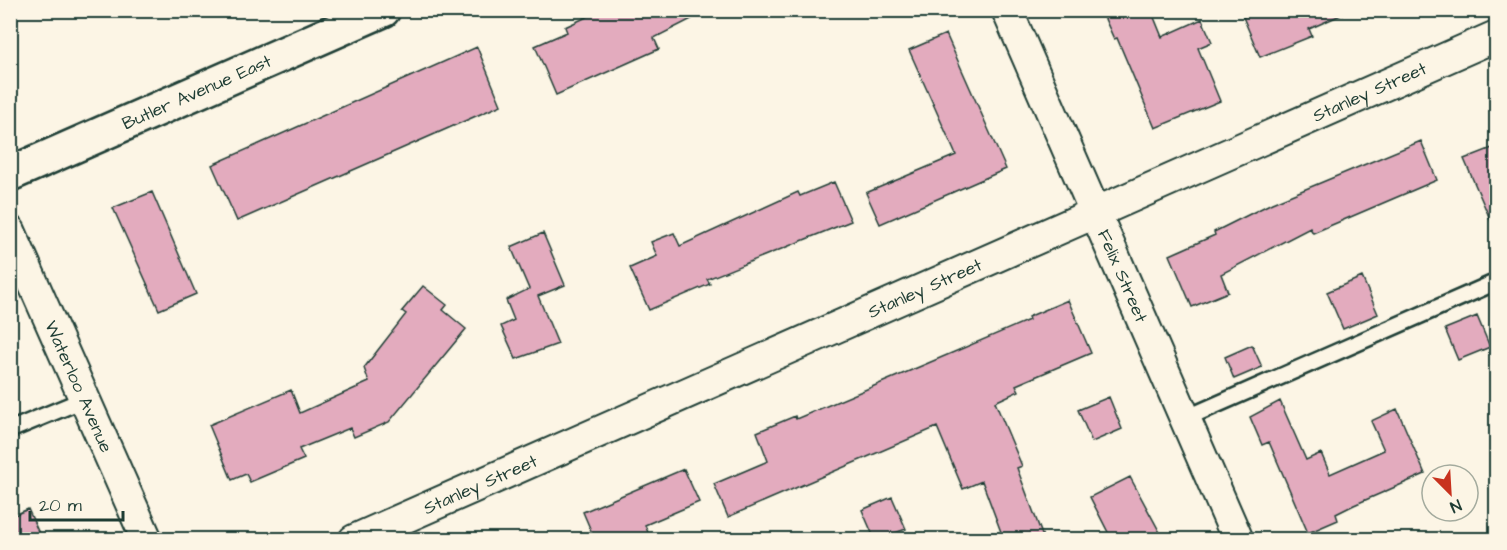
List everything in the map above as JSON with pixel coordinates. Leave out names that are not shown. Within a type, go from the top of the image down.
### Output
[{"type":"street","name":"Butler Avenue East","points":[[10,174],[383,10]]},
{"type":"street","name":"Felix Street","points":[[1007,10],[1238,540]]},
{"type":"street","name":"Stanley Street","points":[[354,540],[1497,36]]},
{"type":"street","name":"Waterloo Avenue","points":[[10,231],[147,540]]},
{"type":"lane","points":[[1185,419],[1497,282]]},
{"type":"lane","points":[[10,430],[85,399]]},
{"type":"building","points":[[602,10],[709,10],[654,38],[659,49],[556,95],[535,46],[567,32],[565,27]]},
{"type":"building","points":[[1101,10],[1151,10],[1162,37],[1202,19],[1212,42],[1198,48],[1220,101],[1155,128],[1117,38],[1114,39]]},
{"type":"building","points":[[1260,10],[1352,10],[1309,29],[1312,36],[1260,57],[1243,17]]},
{"type":"building","points":[[946,34],[1006,169],[880,224],[866,193],[956,155],[909,50]]},
{"type":"building","points":[[477,47],[501,105],[237,221],[212,165]]},
{"type":"building","points":[[1421,141],[1437,180],[1313,233],[1310,228],[1221,274],[1228,292],[1192,307],[1170,255],[1215,235],[1214,232],[1272,203]]},
{"type":"building","points":[[1497,146],[1497,235],[1464,159]]},
{"type":"building","points":[[834,182],[851,221],[707,279],[710,284],[649,310],[630,268],[657,256],[651,242],[674,233],[680,246],[798,192],[800,196]]},
{"type":"building","points":[[152,192],[196,294],[159,310],[113,208]]},
{"type":"building","points":[[543,233],[565,285],[538,296],[558,344],[516,359],[501,326],[514,320],[506,300],[529,289],[511,247]]},
{"type":"building","points":[[1362,277],[1378,314],[1343,329],[1327,292]]},
{"type":"building","points":[[423,286],[447,305],[443,310],[466,329],[389,422],[354,437],[350,428],[299,449],[304,459],[250,482],[246,474],[232,480],[209,425],[291,390],[300,413],[369,382],[364,368],[406,314],[402,311]]},
{"type":"building","points":[[1068,300],[1091,353],[1016,385],[1019,391],[995,402],[1022,466],[1017,468],[1044,540],[1004,540],[982,481],[963,489],[937,427],[728,517],[714,484],[768,461],[757,432],[795,416],[796,419],[926,364],[1029,320],[1028,317]]},
{"type":"building","points":[[1477,316],[1490,347],[1458,360],[1445,329]]},
{"type":"building","points":[[1252,345],[1262,367],[1234,379],[1225,357]]},
{"type":"building","points":[[1109,397],[1122,429],[1092,442],[1078,410]]},
{"type":"building","points":[[1280,401],[1306,460],[1321,453],[1330,474],[1384,450],[1371,421],[1397,409],[1420,463],[1420,476],[1336,514],[1338,520],[1308,533],[1269,442],[1262,445],[1250,417]]},
{"type":"building","points":[[684,469],[699,502],[645,525],[651,540],[595,540],[583,512]]},
{"type":"building","points":[[1130,477],[1164,540],[1112,540],[1090,497]]},
{"type":"building","points":[[892,497],[906,529],[875,540],[862,510]]},
{"type":"building","points":[[28,509],[42,540],[10,540],[10,517]]}]
